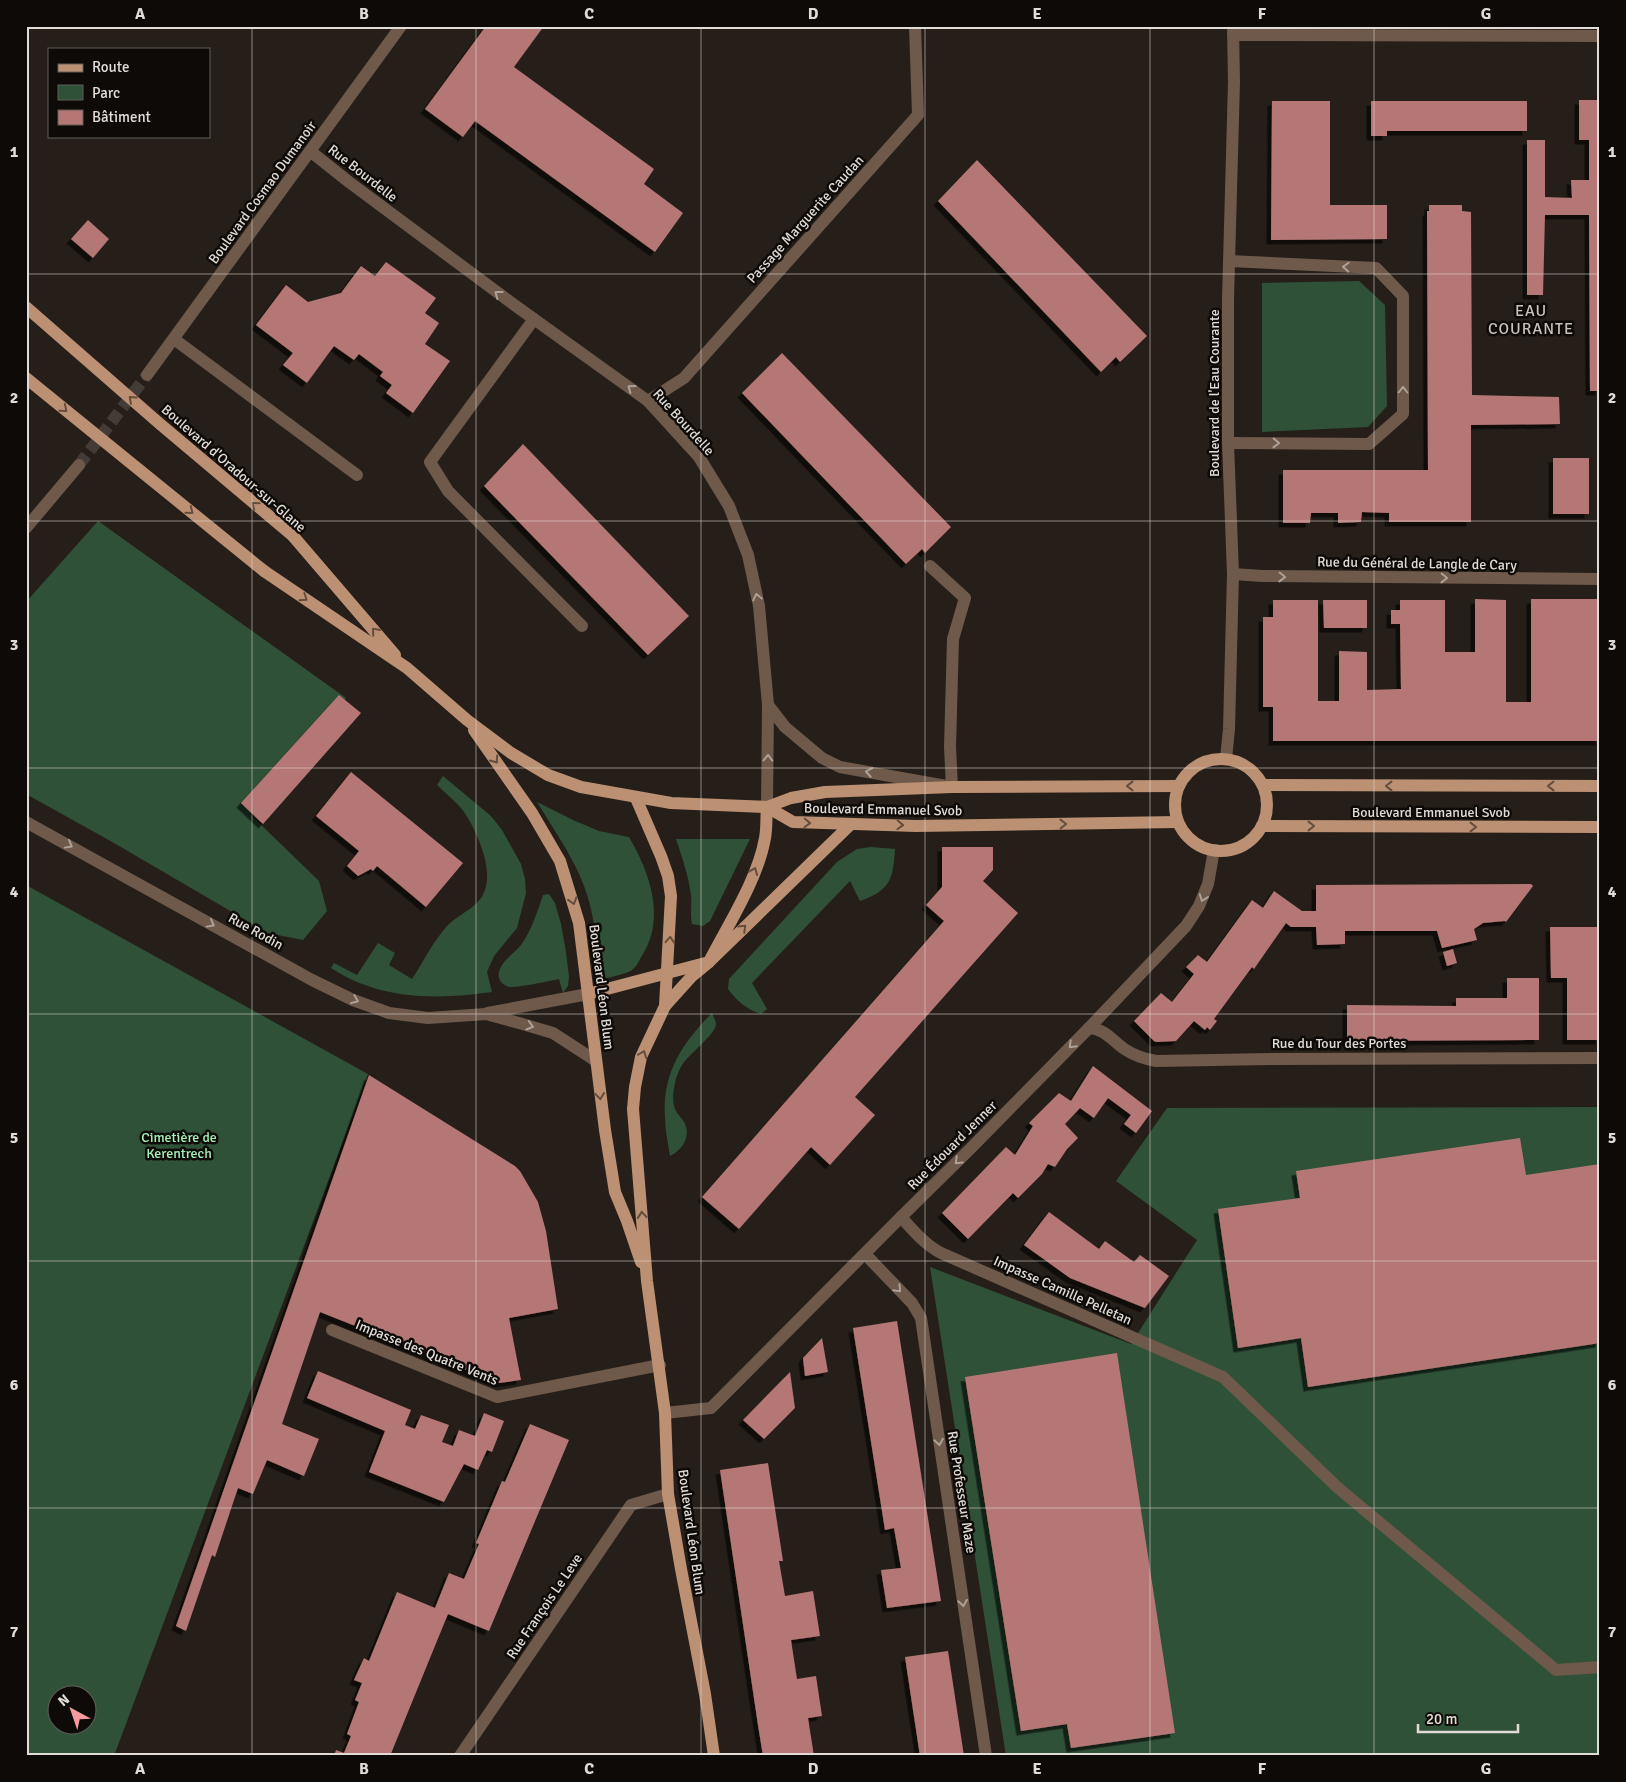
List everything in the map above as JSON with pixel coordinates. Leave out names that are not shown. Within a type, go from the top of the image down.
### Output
[{"type":"main road","name":"Boulevard d'Oradour-sur-Glane","points":[[26,307],[160,424],[293,536],[406,668]]},
{"type":"main road","name":"Boulevard d'Oradour-sur-Glane","points":[[26,378],[264,571],[406,668],[467,720],[511,753],[548,775],[581,787],[636,798],[671,803],[767,807]]},
{"type":"main road","name":"Boulevard Léon Blum","points":[[467,720],[532,813],[560,861],[579,923],[604,1130],[615,1192],[628,1220],[647,1281]]},
{"type":"main road","points":[[1226,759],[1241,763],[1254,772],[1263,785],[1267,799],[1267,813],[1262,826],[1253,838],[1242,846],[1228,850],[1214,850],[1203,847],[1184,832],[1178,822],[1175,810],[1179,786],[1187,774],[1198,765],[1212,760],[1226,759]]},
{"type":"main road","name":"Boulevard Emmanuel Svob","points":[[1263,785],[1600,786]]},
{"type":"main road","name":"Boulevard Emmanuel Svob","points":[[767,807],[791,798],[825,792],[952,787],[1179,786]]},
{"type":"main road","name":"Boulevard Léon Blum","points":[[636,798],[654,836],[668,876],[671,896],[665,1006],[641,1057],[633,1110],[647,1281],[660,1365],[665,1413],[668,1494],[705,1694],[714,1756]]},
{"type":"main road","name":"Boulevard Emmanuel Svob","points":[[767,807],[793,822],[916,826],[1178,822]]},
{"type":"main road","points":[[588,994],[709,962],[743,897],[756,866],[765,838],[767,807]]},
{"type":"main road","points":[[665,1006],[692,976],[709,962],[851,824]]},
{"type":"main road","name":"Boulevard Emmanuel Svob","points":[[1262,826],[1600,827]]},
{"type":"street","name":"Boulevard Cosmao Dumanoir","points":[[148,375],[401,26]]},
{"type":"street","name":"Passage Marguerite Caudan","points":[[648,401],[684,378],[918,114],[915,26]]},
{"type":"street","points":[[1233,31],[1600,36]]},
{"type":"street","name":"Boulevard de l'Eau Courante","points":[[1226,759],[1229,729],[1233,574],[1228,443],[1233,31]]},
{"type":"street","name":"Rue Bourdelle","points":[[310,151],[534,319],[648,401],[699,457],[729,506],[748,555],[759,606],[768,706],[767,807]]},
{"type":"street","points":[[1228,443],[1369,444],[1403,414],[1403,296],[1376,268],[1229,261]]},
{"type":"street","points":[[534,319],[430,462],[448,490],[582,626]]},
{"type":"street","points":[[174,340],[357,475]]},
{"type":"street","points":[[26,528],[79,465]]},
{"type":"street","points":[[768,706],[785,726],[810,748],[822,758],[840,767],[952,787],[950,747],[953,639],[965,598],[930,566]]},
{"type":"street","name":"Rue du Général de Langle de Cary","points":[[1233,574],[1291,577],[1600,579]]},
{"type":"street","name":"Rue Rodin","points":[[26,822],[312,980],[353,1000],[389,1013],[428,1018],[486,1014],[588,994]]},
{"type":"street","name":"Rue Édouard Jenner","points":[[665,1413],[711,1408],[972,1148],[1186,926],[1200,906],[1208,884],[1214,850]]},
{"type":"street","name":"Rue Rodin","points":[[486,1014],[553,1032],[596,1061]]},
{"type":"street","name":"Rue du Tour des Portes","points":[[1089,1028],[1102,1030],[1127,1051],[1141,1058],[1156,1061],[1271,1058],[1600,1058]]},
{"type":"street","name":"Impasse Camille Pelletan","points":[[901,1217],[934,1249],[1223,1377],[1338,1487],[1556,1670],[1600,1667]]},
{"type":"street","name":"Rue Professeur Maze","points":[[864,1254],[912,1304],[920,1318],[986,1756]]},
{"type":"street","name":"Impasse des Quatre Vents","points":[[332,1330],[498,1397],[660,1365]]},
{"type":"street","name":"Rue François Le Leve","points":[[460,1756],[631,1505],[668,1494]]},
{"type":"green space","points":[[1359,281],[1385,305],[1387,406],[1368,427],[1262,432],[1262,283]]},
{"type":"green space","points":[[98,521],[346,698],[250,814],[319,881],[327,911],[303,940],[268,933],[26,794],[26,602]]},
{"type":"green space","points":[[443,776],[491,816],[502,830],[521,864],[525,879],[526,893],[517,928],[494,956],[487,972],[492,992],[450,996],[409,995],[389,992],[349,979],[331,968],[334,963],[357,975],[378,943],[395,953],[389,965],[412,979],[433,944],[448,925],[481,898],[487,878],[484,854],[475,831],[464,812],[437,785]]},
{"type":"green space","points":[[537,802],[599,831],[629,837],[643,864],[652,894],[654,910],[650,940],[634,969],[607,978],[598,975],[595,965],[594,922],[585,887],[571,858]]},
{"type":"green space","points":[[676,839],[750,839],[710,921],[703,926],[692,924],[690,889]]},
{"type":"green space","points":[[871,847],[895,849],[891,876],[884,888],[860,901],[850,881],[752,983],[767,1009],[761,1014],[742,1004],[728,989],[729,979],[837,862],[857,849]]},
{"type":"green space","name":"Cimetière de Kerentrech","points":[[26,885],[368,1074],[114,1756],[26,1756]]},
{"type":"green space","points":[[549,894],[555,903],[561,924],[569,977],[568,986],[563,993],[559,979],[519,986],[506,986],[499,979],[501,968],[525,939],[534,921],[543,895]]},
{"type":"green space","points":[[712,1013],[716,1023],[715,1028],[685,1061],[676,1078],[673,1093],[674,1106],[684,1122],[687,1132],[682,1146],[670,1156],[665,1101],[671,1073],[683,1048]]},
{"type":"green space","points":[[1600,1107],[1600,1756],[1006,1756],[930,1267],[1131,1344],[1197,1240],[1116,1181],[1167,1108]]},
{"type":"building","points":[[486,26],[544,26],[514,67],[654,169],[644,184],[683,213],[655,252],[475,121],[463,137],[425,109]]},
{"type":"building","points":[[1579,100],[1600,100],[1600,391],[1590,391],[1589,215],[1545,215],[1543,295],[1527,295],[1527,140],[1545,140],[1545,197],[1572,198],[1571,180],[1589,180],[1589,140],[1579,140]]},
{"type":"building","points":[[1272,101],[1330,101],[1330,205],[1387,205],[1387,239],[1271,240]]},
{"type":"building","points":[[1371,101],[1527,101],[1527,131],[1387,131],[1387,136],[1371,136]]},
{"type":"building","points":[[977,160],[1147,336],[1120,362],[1116,357],[1101,372],[938,201]]},
{"type":"building","points":[[1429,205],[1462,205],[1462,211],[1471,212],[1472,395],[1559,397],[1560,424],[1471,425],[1471,522],[1389,522],[1389,513],[1362,512],[1361,522],[1338,523],[1338,513],[1311,513],[1310,523],[1283,523],[1283,470],[1428,470],[1427,211],[1429,211]]},
{"type":"building","points":[[88,220],[109,239],[93,258],[71,239]]},
{"type":"building","points":[[386,262],[436,298],[425,313],[439,323],[425,344],[450,361],[413,413],[386,393],[392,385],[380,376],[383,372],[359,354],[354,360],[334,346],[307,383],[283,365],[293,353],[256,325],[286,285],[308,302],[341,293],[361,266],[375,276]]},
{"type":"building","points":[[782,353],[951,527],[925,553],[922,549],[906,564],[742,393]]},
{"type":"building","points":[[523,444],[689,616],[648,655],[484,486]]},
{"type":"building","points":[[1553,458],[1589,458],[1589,514],[1553,514]]},
{"type":"building","points":[[1475,599],[1506,600],[1506,702],[1531,702],[1531,599],[1600,599],[1600,741],[1273,741],[1273,707],[1263,707],[1263,617],[1273,617],[1273,600],[1318,600],[1318,701],[1339,701],[1339,651],[1367,652],[1367,690],[1401,689],[1400,624],[1391,624],[1391,610],[1400,610],[1400,600],[1445,600],[1445,652],[1475,652]]},
{"type":"building","points":[[1323,600],[1367,600],[1367,628],[1324,628]]},
{"type":"building","points":[[339,695],[361,713],[263,824],[241,803]]},
{"type":"building","points":[[351,772],[463,863],[426,907],[377,866],[373,871],[371,869],[358,876],[347,866],[359,851],[316,816]]},
{"type":"building","points":[[942,847],[993,847],[993,870],[983,881],[1018,913],[855,1097],[875,1115],[830,1165],[811,1147],[739,1229],[702,1197],[944,921],[926,905],[942,887]]},
{"type":"building","points":[[1531,884],[1533,886],[1506,922],[1483,923],[1474,929],[1477,940],[1442,948],[1437,931],[1345,931],[1345,944],[1317,945],[1316,927],[1291,927],[1286,923],[1254,969],[1252,967],[1214,1019],[1217,1021],[1210,1030],[1207,1027],[1205,1030],[1194,1021],[1176,1041],[1156,1042],[1134,1021],[1161,993],[1172,1002],[1194,974],[1186,967],[1198,955],[1207,962],[1252,900],[1263,908],[1274,891],[1302,911],[1316,911],[1316,885]]},
{"type":"building","points":[[1550,927],[1600,927],[1600,1040],[1567,1040],[1567,978],[1551,978]]},
{"type":"building","points":[[1453,949],[1457,963],[1447,966],[1443,952]]},
{"type":"building","points":[[1507,978],[1539,978],[1539,1040],[1347,1041],[1347,1005],[1456,1006],[1456,998],[1507,998]]},
{"type":"building","points":[[1093,1066],[1152,1111],[1136,1133],[1124,1124],[1131,1115],[1108,1098],[1094,1118],[1080,1108],[1065,1124],[1078,1138],[1067,1149],[1055,1167],[1048,1164],[1042,1174],[1018,1198],[1013,1193],[968,1239],[942,1213],[1006,1147],[1015,1155],[1033,1126],[1029,1123],[1059,1093],[1071,1101]]},
{"type":"building","points":[[369,1075],[515,1166],[520,1171],[538,1202],[546,1231],[558,1309],[509,1318],[521,1380],[499,1383],[320,1312],[282,1424],[319,1439],[304,1476],[267,1460],[253,1494],[238,1488],[215,1557],[212,1555],[186,1631],[176,1626]]},
{"type":"building","points":[[1520,1138],[1526,1175],[1600,1164],[1600,1343],[1308,1387],[1301,1338],[1238,1348],[1218,1209],[1300,1198],[1296,1171]]},
{"type":"building","points":[[1049,1212],[1099,1249],[1105,1241],[1134,1262],[1140,1255],[1169,1276],[1145,1308],[1070,1278],[1024,1245]]},
{"type":"building","points":[[897,1321],[941,1601],[887,1608],[881,1570],[901,1568],[894,1528],[885,1530],[853,1328]]},
{"type":"building","points":[[822,1338],[828,1372],[805,1376],[803,1358]]},
{"type":"building","points":[[1117,1353],[1175,1733],[1071,1748],[1067,1724],[1021,1731],[965,1377]]},
{"type":"building","points":[[318,1371],[411,1410],[405,1425],[415,1429],[421,1415],[449,1425],[442,1442],[453,1446],[459,1430],[475,1436],[484,1413],[504,1421],[492,1452],[487,1450],[478,1470],[464,1464],[444,1502],[369,1472],[385,1431],[307,1398]]},
{"type":"building","points":[[790,1372],[795,1408],[764,1439],[743,1420]]},
{"type":"building","points":[[530,1424],[569,1440],[489,1631],[448,1614],[390,1756],[334,1756],[336,1750],[344,1753],[351,1736],[347,1734],[359,1702],[355,1700],[362,1683],[354,1680],[364,1658],[369,1661],[397,1592],[435,1608],[449,1573],[464,1579],[479,1544],[476,1543],[502,1481],[505,1482]]},
{"type":"building","points":[[768,1463],[783,1561],[779,1561],[785,1596],[813,1591],[820,1636],[791,1640],[797,1679],[816,1676],[822,1716],[808,1718],[814,1756],[763,1756],[758,1725],[720,1470]]},
{"type":"building","points":[[948,1651],[964,1756],[920,1756],[905,1657]]},
{"type":"tunnel","points":[[79,465],[147,375]]},
{"type":"district","name":"EAU COURANTE","points":[[1531,319]]}]
